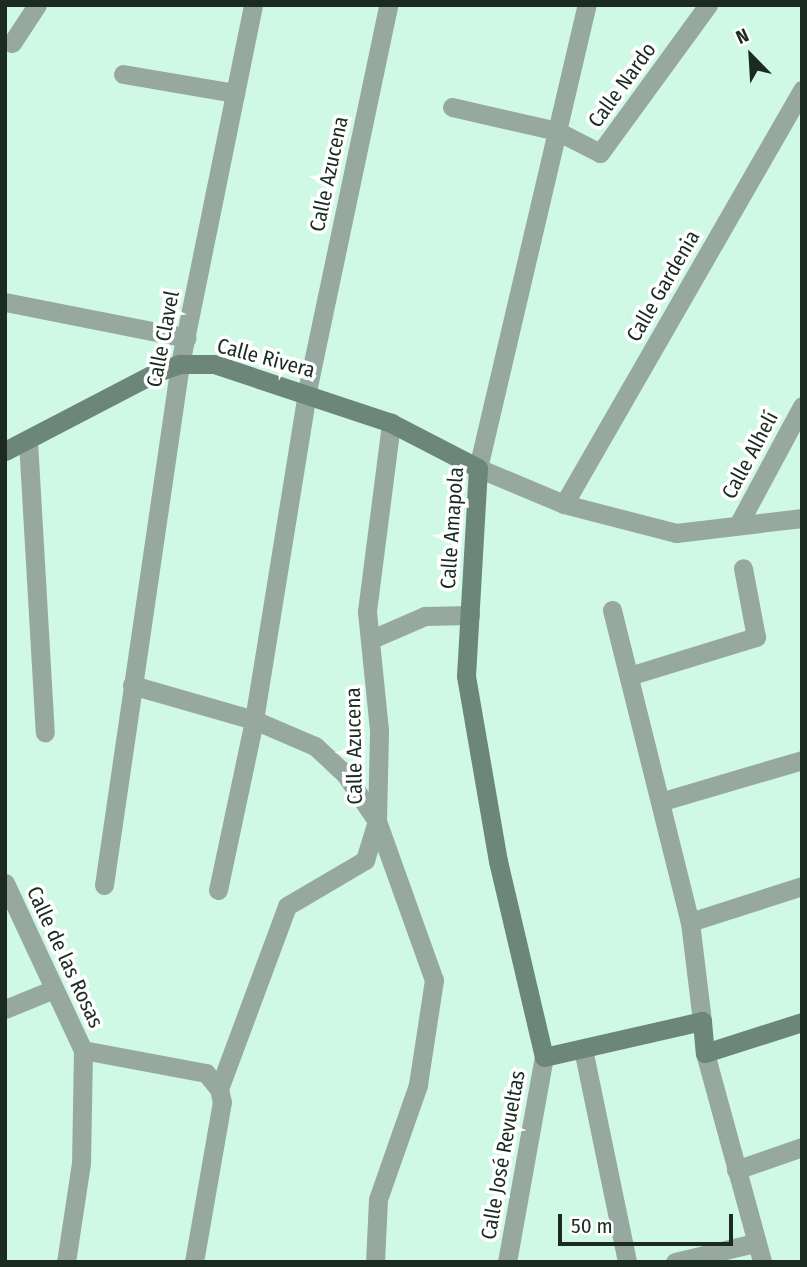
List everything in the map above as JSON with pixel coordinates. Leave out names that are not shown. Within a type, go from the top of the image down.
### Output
[{"type":"main road","name":"Calle Rivera","points":[[5,451],[180,364],[214,364],[307,391],[391,423],[478,468]]},
{"type":"main road","name":"Calle Amapola","points":[[478,468],[466,676],[498,861],[544,1057]]},
{"type":"main road","points":[[544,1057],[702,1021],[705,1053],[802,1022]]},
{"type":"street","points":[[12,43],[37,5]]},
{"type":"street","name":"Calle Clavel","points":[[104,885],[180,364],[253,5]]},
{"type":"street","name":"Calle Azucena","points":[[218,890],[254,720],[307,391],[388,5]]},
{"type":"street","name":"Calle Amapola","points":[[478,468],[587,5]]},
{"type":"street","name":"Calle Nardo","points":[[557,131],[600,153],[708,5]]},
{"type":"street","points":[[123,74],[235,93]]},
{"type":"street","name":"Calle Gardenia","points":[[564,504],[802,90]]},
{"type":"street","points":[[452,107],[557,131]]},
{"type":"street","points":[[5,302],[186,338]]},
{"type":"street","name":"Calle Alhelí","points":[[738,525],[802,406]]},
{"type":"street","name":"Calle Azucena","points":[[194,1262],[222,1102],[219,1090],[287,906],[365,860],[377,821],[382,781],[374,638],[367,611],[391,423]]},
{"type":"street","points":[[28,441],[46,733]]},
{"type":"street","points":[[478,468],[564,504],[676,533],[802,518]]},
{"type":"street","points":[[629,676],[755,637],[743,568]]},
{"type":"street","points":[[612,610],[663,801],[690,922],[702,1021]]},
{"type":"street","points":[[374,638],[425,616],[470,615]]},
{"type":"street","points":[[132,685],[254,720],[315,746],[345,774],[377,821],[434,980],[418,1086],[378,1199],[375,1262]]},
{"type":"street","points":[[663,801],[802,760]]},
{"type":"street","name":"Calle de las Rosas","points":[[5,883],[83,1050]]},
{"type":"street","points":[[690,922],[802,886]]},
{"type":"street","points":[[5,1009],[54,989]]},
{"type":"street","points":[[583,1049],[627,1262]]},
{"type":"street","points":[[66,1262],[81,1163],[83,1050],[206,1073],[219,1090]]},
{"type":"street","points":[[675,1262],[759,1252],[705,1053]]},
{"type":"street","name":"Calle José Revueltas","points":[[507,1262],[544,1057]]},
{"type":"street","points":[[736,1170],[802,1147]]}]
